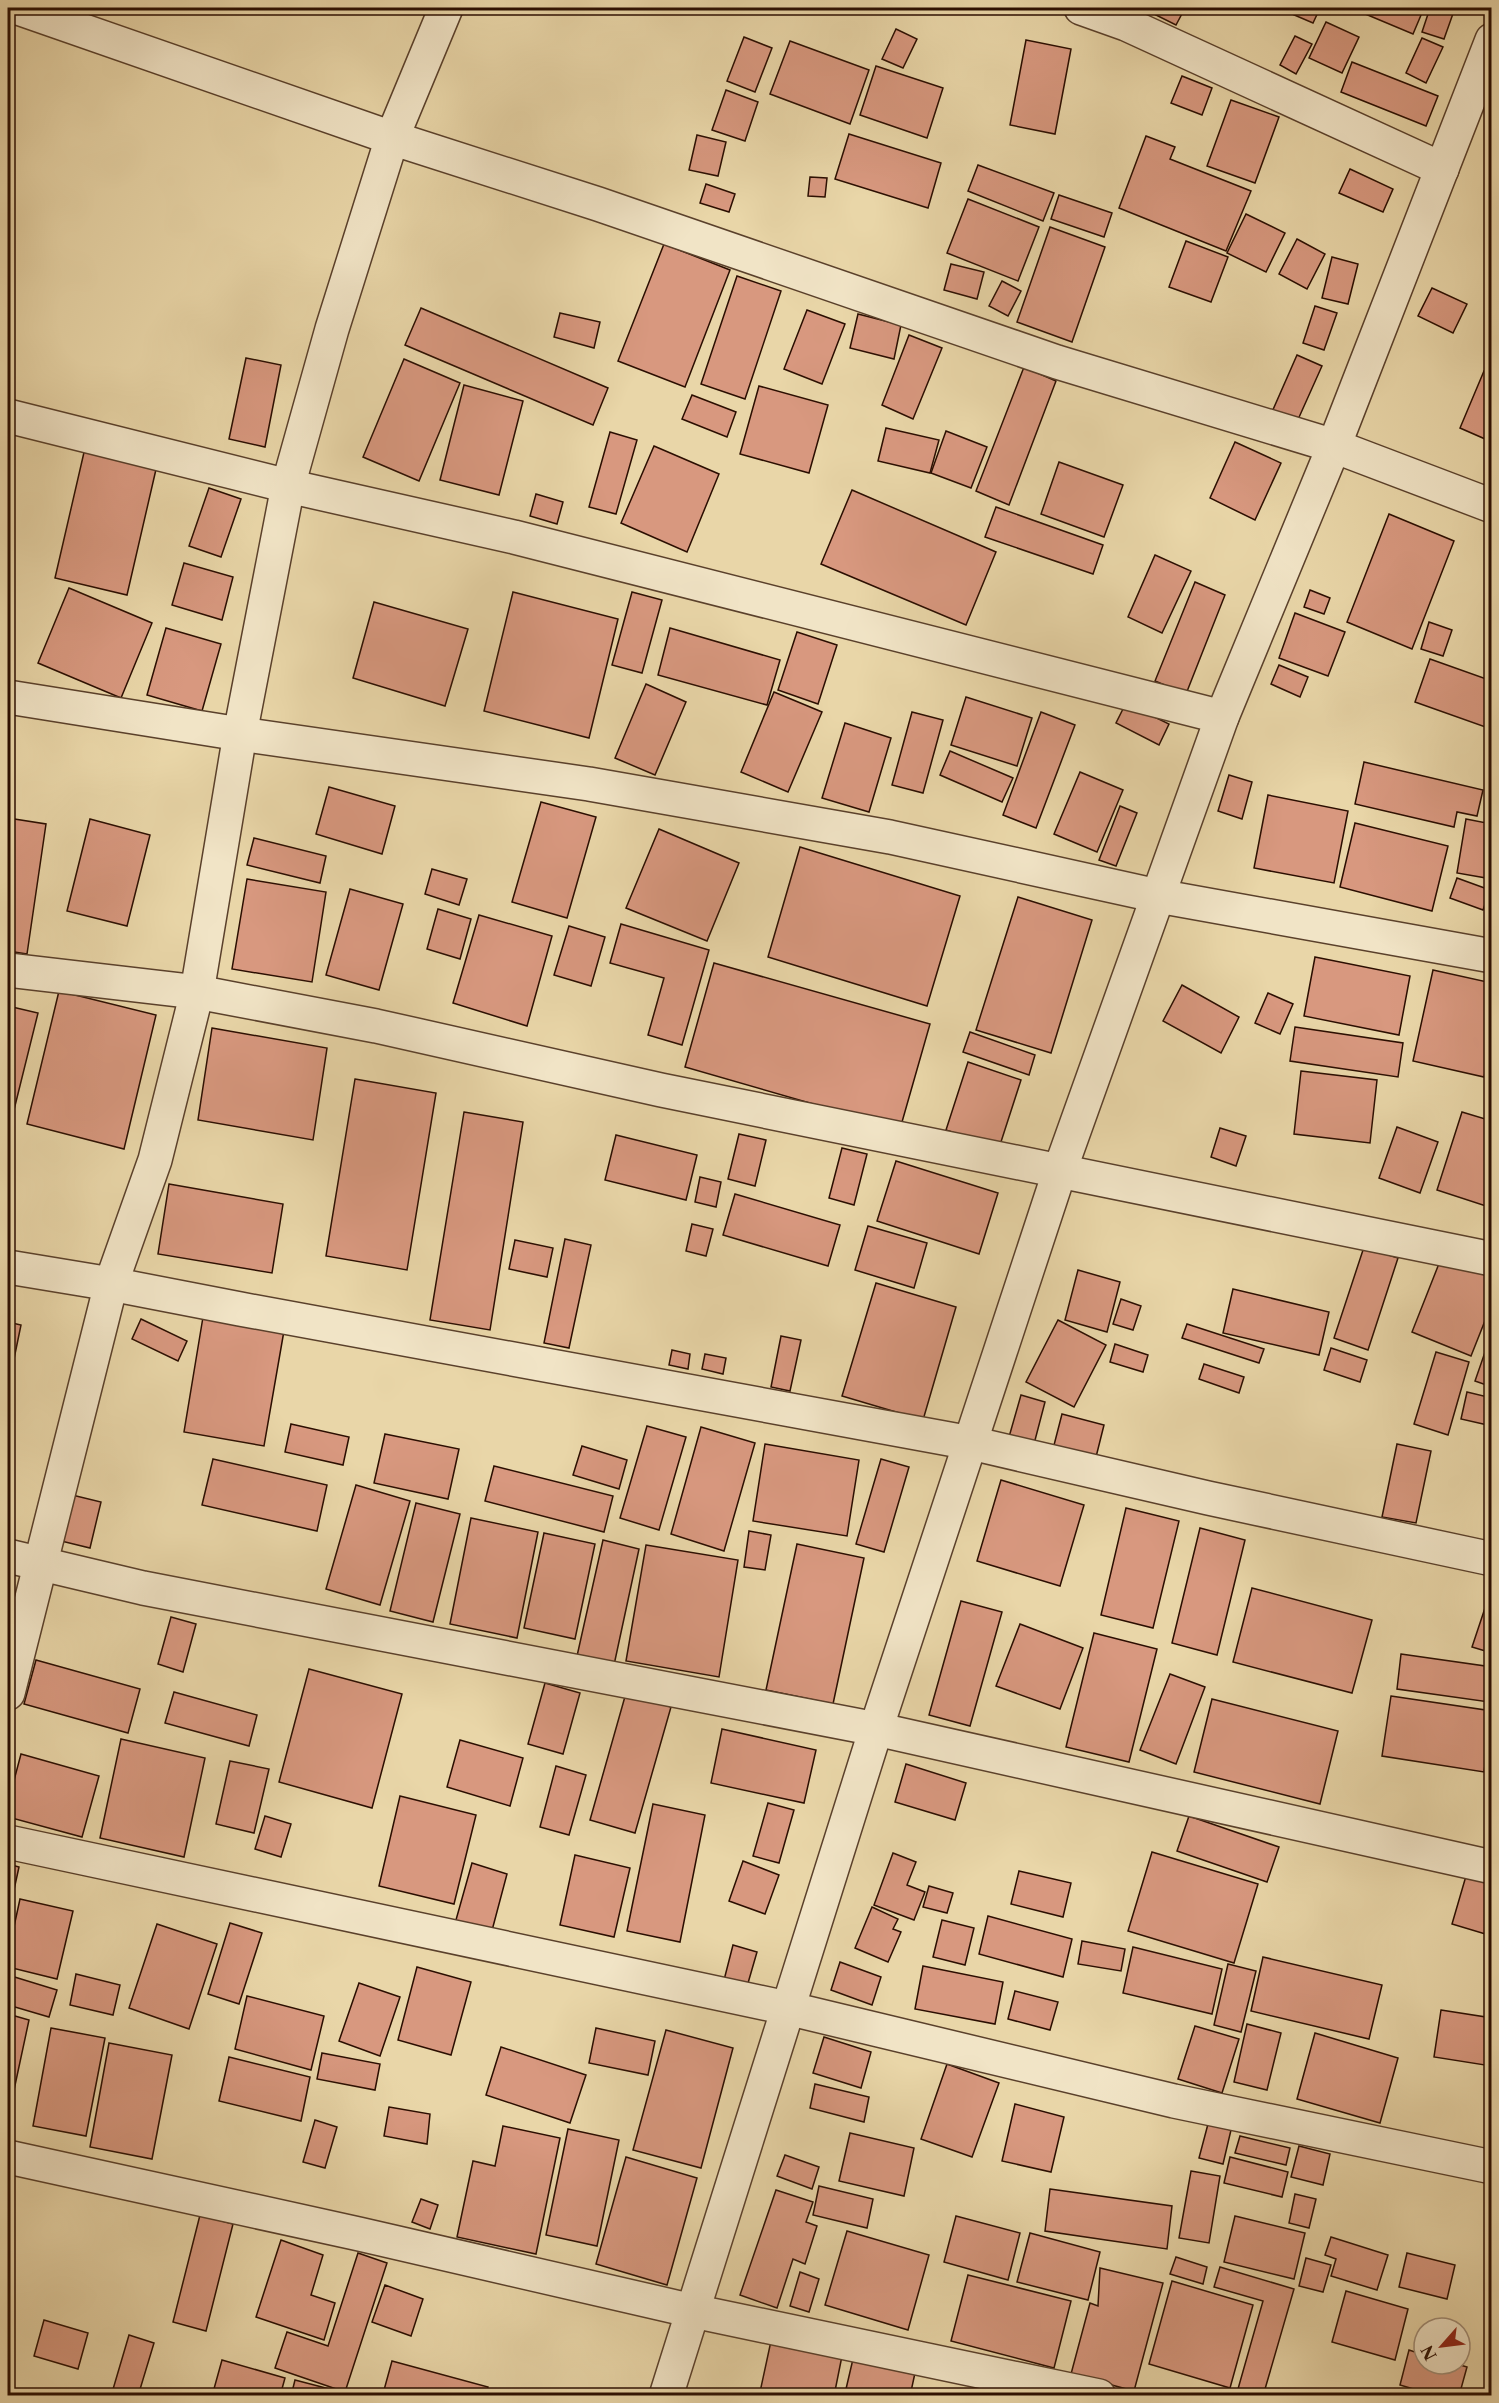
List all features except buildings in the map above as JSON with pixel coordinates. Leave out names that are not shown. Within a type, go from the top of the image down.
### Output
[{"type":"street","points":[[18,8],[392,138],[598,204],[1057,362],[1334,446],[1491,506]]},
{"type":"street","points":[[8,1693],[111,1284],[155,1160],[197,992],[240,734],[288,486],[332,329],[392,138],[446,8]]},
{"type":"street","points":[[1081,8],[1126,24],[1442,169]]},
{"type":"street","points":[[666,2396],[876,1729],[1060,1170],[1222,717],[1334,446],[1491,40]]},
{"type":"street","points":[[8,416],[288,486],[514,537],[1222,717]]},
{"type":"street","points":[[8,697],[240,734],[589,783],[890,837],[1158,896],[1491,956]]},
{"type":"street","points":[[8,970],[197,992],[376,1026],[661,1090],[1491,1259]]},
{"type":"street","points":[[8,1267],[111,1284],[970,1443],[1491,1559]]},
{"type":"street","points":[[8,1556],[143,1588],[876,1729],[1491,1867]]},
{"type":"street","points":[[8,1842],[787,2008],[1174,2101],[1491,2167]]},
{"type":"street","points":[[8,2157],[359,2234],[693,2311],[1099,2396]]}]
